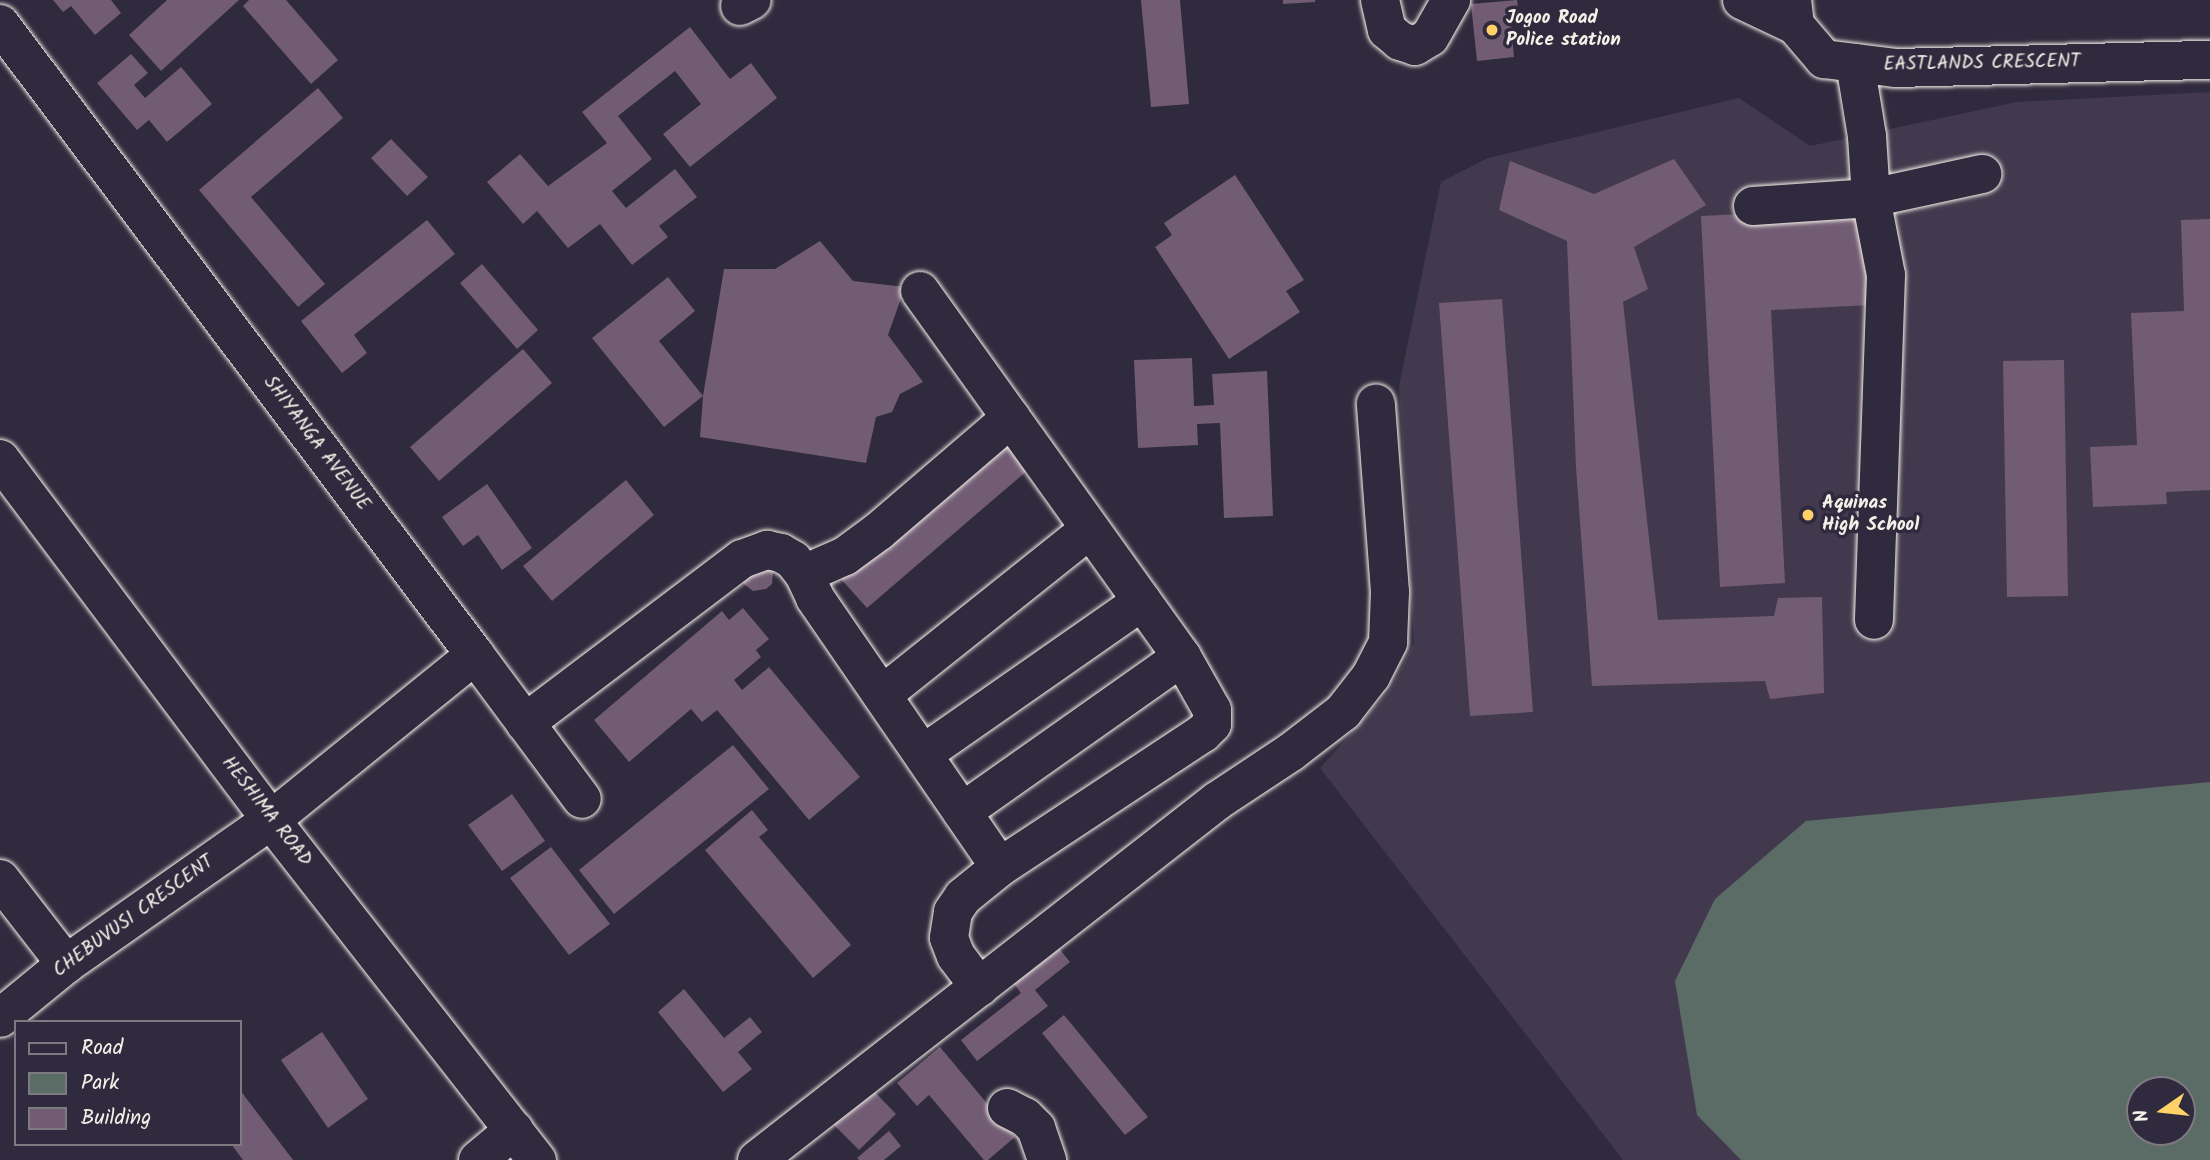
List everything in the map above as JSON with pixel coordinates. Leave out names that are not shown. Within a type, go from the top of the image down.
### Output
[{"type":"street","points":[[1380,0],[1387,30],[1400,41],[1415,46],[1430,37],[1451,0]]},
{"type":"street","points":[[1742,0],[1793,12]]},
{"type":"street","name":"EASTLANDS CRESCENT","points":[[1793,12],[1824,59],[1896,68],[2210,60]]},
{"type":"street","name":"SHIYANGA AVENUE","points":[[0,23],[582,799]]},
{"type":"street","points":[[1856,63],[1867,136],[1871,198],[1886,275],[1874,620]]},
{"type":"street","points":[[1753,206],[1871,198],[1982,174]]},
{"type":"street","points":[[920,291],[1182,657],[1210,703],[1213,717],[1209,728],[1000,867],[963,897],[953,912],[948,930],[951,948],[979,987]]},
{"type":"street","points":[[757,1160],[1217,802],[1291,752],[1343,712],[1371,676],[1388,642],[1390,592],[1376,404]]},
{"type":"street","points":[[804,574],[845,556],[879,531],[1011,418]]},
{"type":"street","name":"HESHIMA ROAD","points":[[0,459],[271,820],[537,1160]]},
{"type":"street","points":[[882,695],[1090,529]]},
{"type":"street","points":[[525,723],[747,556],[767,550],[781,553],[793,560],[804,574],[815,598],[1000,867]]},
{"type":"street","points":[[923,754],[1142,601]]},
{"type":"street","points":[[271,820],[475,655]]},
{"type":"street","points":[[962,812],[1182,657]]},
{"type":"street","name":"CHEBUVUSI CRESCENT","points":[[0,1018],[66,964],[271,820]]},
{"type":"street","points":[[0,879],[66,964]]},
{"type":"street","points":[[1007,1108],[1024,1117],[1036,1128],[1047,1160]]},
{"type":"street","points":[[478,1160],[514,1130]]},
{"type":"shaded area","name":"Aquinas High School","points":[[2210,92],[2210,1160],[1623,1160],[1320,768],[1390,690],[1414,643],[1399,386],[1441,182],[1488,158],[1739,98],[1810,146],[2017,102]]},
{"type":"green space","points":[[2210,782],[2210,1160],[1741,1160],[1697,1115],[1675,981],[1715,899],[1806,821]]},
{"type":"building","points":[[53,0],[111,0],[121,13],[95,35],[71,6],[63,12]]},
{"type":"building","points":[[167,0],[239,0],[161,71],[129,35]]},
{"type":"building","points":[[249,0],[286,0],[338,60],[311,84],[243,6]]},
{"type":"building","points":[[1141,0],[1180,0],[1189,104],[1151,107]]},
{"type":"building","points":[[1283,0],[1315,0],[1315,2],[1283,4]]},
{"type":"building","points":[[1517,0],[1520,23],[1511,24],[1514,57],[1477,61],[1471,4]]},
{"type":"building","points":[[690,27],[730,79],[751,63],[777,98],[690,167],[663,134],[701,104],[675,71],[618,116],[652,159],[612,191],[626,208],[675,169],[697,197],[659,226],[668,237],[632,265],[600,224],[568,248],[537,211],[523,224],[487,182],[520,154],[548,186],[607,143],[582,112]]},
{"type":"building","points":[[131,54],[148,73],[134,85],[145,98],[181,67],[212,104],[167,142],[149,120],[137,130],[97,83]]},
{"type":"building","points":[[318,88],[343,118],[251,197],[325,284],[298,307],[199,190]]},
{"type":"building","points":[[391,139],[428,177],[407,196],[371,158]]},
{"type":"building","points":[[1674,159],[1706,205],[1634,247],[1648,289],[1623,302],[1658,620],[1774,616],[1778,598],[1822,597],[1824,693],[1770,699],[1765,681],[1592,686],[1576,467],[1567,241],[1499,210],[1510,161],[1594,194]]},
{"type":"building","points":[[1235,175],[1304,280],[1286,291],[1300,312],[1229,359],[1155,247],[1172,235],[1164,223]]},
{"type":"building","points":[[1864,208],[1869,305],[1771,310],[1785,583],[1720,587],[1701,216]]},
{"type":"building","points":[[2210,219],[2210,490],[2166,492],[2167,504],[2093,507],[2090,447],[2137,445],[2131,313],[2184,311],[2181,220]]},
{"type":"building","points":[[427,220],[455,254],[354,335],[367,353],[342,373],[301,321]]},
{"type":"building","points":[[820,241],[853,281],[905,287],[888,335],[923,382],[900,394],[892,412],[876,417],[866,463],[700,437],[703,396],[724,269],[775,269]]},
{"type":"building","points":[[482,264],[538,330],[517,349],[460,283]]},
{"type":"building","points":[[668,277],[695,311],[659,341],[703,396],[664,427],[592,338]]},
{"type":"building","points":[[1502,299],[1533,712],[1470,716],[1439,303]]},
{"type":"building","points":[[523,349],[552,383],[439,481],[410,447]]},
{"type":"building","points":[[1192,358],[1194,406],[1214,405],[1212,374],[1267,371],[1273,516],[1224,518],[1220,423],[1197,424],[1198,445],[1138,448],[1134,360]]},
{"type":"building","points":[[2064,360],[2068,596],[2007,597],[2003,361]]},
{"type":"building","points":[[1011,433],[1036,463],[867,608],[841,579]]},
{"type":"building","points":[[626,480],[654,515],[552,601],[523,566]]},
{"type":"building","points":[[487,484],[532,548],[502,570],[478,535],[463,546],[442,517]]},
{"type":"building","points":[[748,562],[773,570],[772,584],[766,589],[753,591],[744,584],[742,580]]},
{"type":"building","points":[[743,608],[769,639],[756,650],[761,657],[734,680],[742,690],[769,667],[860,777],[809,820],[717,710],[702,722],[691,709],[629,762],[594,720],[722,611],[729,620]]},
{"type":"building","points":[[733,745],[769,789],[614,914],[579,870]]},
{"type":"building","points":[[512,794],[545,841],[502,871],[468,825]]},
{"type":"building","points":[[752,810],[768,830],[759,837],[851,945],[813,978],[705,850]]},
{"type":"building","points":[[551,847],[610,924],[569,955],[510,878]]},
{"type":"building","points":[[1053,941],[1070,962],[1035,990],[1048,1006],[977,1061],[961,1040],[1021,993],[1008,976]]},
{"type":"building","points":[[684,989],[724,1038],[750,1017],[762,1032],[738,1052],[752,1069],[723,1092],[658,1012]]},
{"type":"building","points":[[1064,1015],[1148,1117],[1125,1135],[1042,1033]]},
{"type":"building","points":[[322,1032],[368,1099],[328,1128],[281,1060]]},
{"type":"building","points":[[940,1047],[1015,1137],[988,1160],[984,1160],[929,1095],[917,1106],[897,1083]]},
{"type":"building","points":[[871,1088],[896,1114],[859,1150],[833,1124]]},
{"type":"building","points":[[242,1093],[293,1160],[243,1160],[232,1146],[242,1146]]},
{"type":"building","points":[[889,1131],[901,1146],[884,1160],[857,1158]]},
{"type":"place","name":"Jogoo Road Police station","points":[[1492,30]]},
{"type":"place","name":"Aquinas High School","points":[[1808,515]]}]
